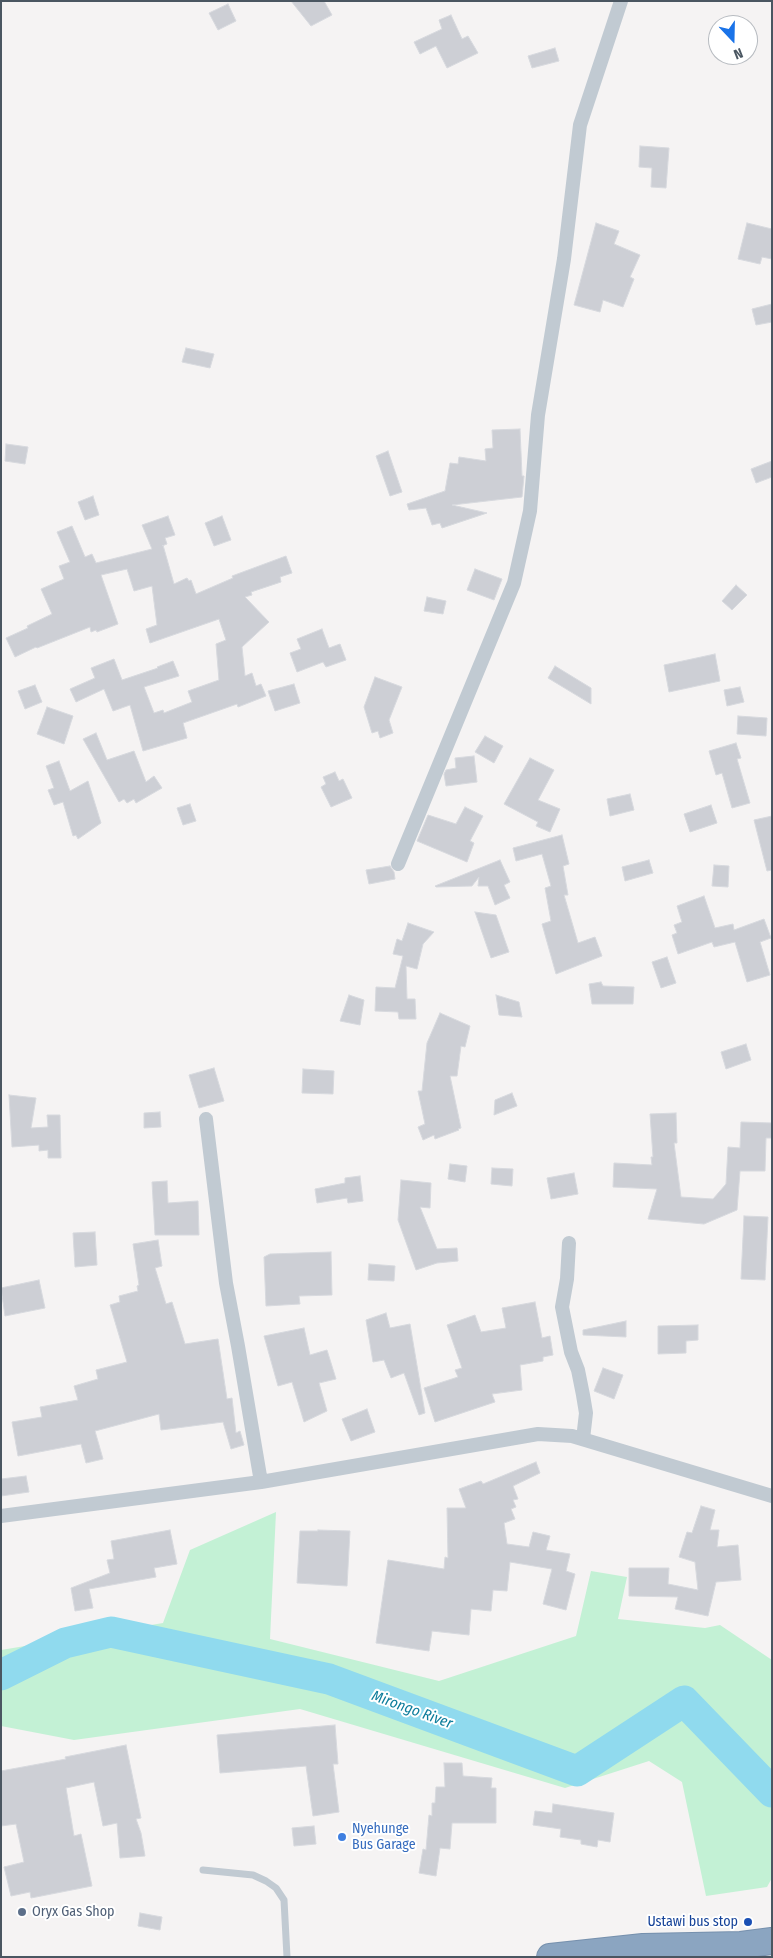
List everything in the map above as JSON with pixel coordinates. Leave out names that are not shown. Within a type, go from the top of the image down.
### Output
[{"type":"highway","points":[[563,1956],[644,1946],[741,1951],[772,1940]]},
{"type":"street","points":[[398,864],[514,583],[530,511],[538,415],[564,259],[580,125],[621,1]]},
{"type":"street","points":[[206,1118],[226,1283],[261,1482]]},
{"type":"street","points":[[569,1243],[567,1279],[562,1307],[571,1352],[578,1370],[586,1413],[582,1439]]},
{"type":"street","points":[[1,1516],[261,1482],[538,1434],[572,1436],[772,1496]]},
{"type":"lane","points":[[203,1870],[253,1875],[276,1888],[284,1900],[287,1957]]},
{"type":"green space","points":[[276,1512],[270,1639],[439,1681],[576,1636],[591,1571],[627,1577],[618,1619],[705,1628],[720,1625],[772,1660],[772,1878],[767,1887],[706,1896],[682,1782],[649,1761],[565,1788],[300,1709],[74,1740],[1,1726],[1,1650],[163,1623],[190,1550]]},
{"type":"building","points":[[291,1],[324,1],[332,15],[311,26]]},
{"type":"building","points":[[228,4],[236,21],[218,30],[209,13]]},
{"type":"building","points":[[451,15],[462,39],[468,36],[478,53],[447,68],[436,46],[420,54],[414,42],[442,29],[439,20]]},
{"type":"building","points":[[555,48],[559,61],[532,68],[528,56]]},
{"type":"building","points":[[640,146],[669,148],[666,188],[651,187],[652,168],[639,167]]},
{"type":"building","points":[[596,223],[619,231],[614,244],[640,255],[630,277],[634,279],[623,307],[603,300],[600,312],[574,305]]},
{"type":"building","points":[[747,223],[772,229],[772,259],[762,257],[760,264],[738,259]]},
{"type":"building","points":[[772,304],[772,322],[756,325],[752,309]]},
{"type":"building","points":[[186,348],[214,354],[210,368],[182,362]]},
{"type":"building","points":[[520,429],[522,476],[524,476],[522,497],[452,505],[487,513],[442,528],[440,523],[432,525],[426,508],[409,510],[407,504],[445,491],[450,463],[458,464],[459,457],[486,461],[485,449],[493,448],[492,430]]},
{"type":"building","points":[[6,444],[28,447],[25,464],[5,461]]},
{"type":"building","points":[[388,451],[402,492],[390,496],[376,456]]},
{"type":"building","points":[[772,461],[772,477],[756,483],[751,469]]},
{"type":"building","points":[[93,496],[99,515],[85,520],[78,502]]},
{"type":"building","points":[[168,516],[175,535],[165,538],[167,544],[163,546],[174,584],[187,578],[189,581],[191,580],[196,594],[233,578],[232,576],[286,556],[292,573],[280,577],[281,582],[251,592],[252,595],[245,597],[269,622],[242,647],[245,676],[252,673],[256,686],[261,684],[266,696],[238,707],[237,704],[183,723],[187,738],[143,751],[130,705],[113,711],[104,689],[76,702],[70,689],[95,678],[91,668],[114,659],[122,680],[173,661],[179,676],[144,687],[154,713],[163,710],[164,713],[192,702],[188,691],[219,680],[216,644],[226,640],[219,619],[150,643],[146,629],[157,625],[152,586],[134,591],[127,569],[101,575],[118,624],[97,632],[96,630],[91,632],[90,627],[15,657],[6,638],[52,614],[41,589],[64,579],[59,566],[70,562],[57,532],[72,526],[85,557],[92,554],[96,563],[152,549],[142,525]]},
{"type":"building","points":[[222,516],[231,540],[214,546],[205,523]]},
{"type":"building","points":[[475,569],[502,579],[494,600],[467,590]]},
{"type":"building","points":[[736,585],[747,595],[732,610],[722,601]]},
{"type":"building","points":[[427,597],[446,601],[443,614],[424,611]]},
{"type":"building","points":[[322,629],[329,648],[340,644],[346,660],[326,667],[323,662],[297,672],[290,653],[301,649],[297,639]]},
{"type":"building","points":[[715,654],[720,681],[669,692],[664,665]]},
{"type":"building","points":[[555,666],[591,688],[591,704],[548,678]]},
{"type":"building","points":[[375,677],[402,687],[389,720],[393,733],[380,738],[378,731],[372,733],[364,707]]},
{"type":"building","points":[[294,684],[300,703],[275,711],[268,691]]},
{"type":"building","points":[[35,685],[42,702],[25,709],[18,691]]},
{"type":"building","points":[[740,687],[744,702],[727,706],[724,690]]},
{"type":"building","points":[[47,707],[73,716],[64,744],[37,734]]},
{"type":"building","points":[[738,716],[767,718],[766,736],[737,734]]},
{"type":"building","points":[[96,733],[107,760],[134,751],[146,782],[154,776],[162,788],[136,803],[134,799],[127,803],[124,799],[119,802],[83,739]]},
{"type":"building","points":[[485,736],[503,746],[494,763],[475,752]]},
{"type":"building","points":[[736,743],[741,758],[737,759],[750,803],[732,808],[722,773],[716,775],[709,751]]},
{"type":"building","points":[[474,756],[477,782],[446,786],[444,774],[446,770],[456,768],[455,758]]},
{"type":"building","points":[[530,758],[554,770],[538,800],[560,809],[550,832],[536,826],[538,822],[504,804]]},
{"type":"building","points":[[59,761],[70,791],[88,781],[101,823],[78,839],[76,835],[73,836],[63,802],[54,805],[48,790],[54,788],[46,766]]},
{"type":"building","points":[[335,772],[339,781],[343,779],[352,798],[331,807],[321,787],[326,784],[323,777]]},
{"type":"building","points":[[630,794],[634,810],[610,816],[607,799]]},
{"type":"building","points":[[190,804],[196,821],[183,825],[177,808]]},
{"type":"building","points":[[711,805],[717,823],[690,832],[684,814]]},
{"type":"building","points":[[465,807],[483,816],[470,841],[474,843],[467,862],[417,841],[428,815],[456,824]]},
{"type":"building","points":[[772,816],[772,870],[767,871],[754,820]]},
{"type":"building","points":[[562,835],[569,864],[563,866],[568,895],[564,895],[578,943],[595,937],[602,956],[556,974],[542,924],[551,921],[545,888],[551,886],[542,854],[516,861],[513,848]]},
{"type":"building","points":[[500,860],[510,882],[504,885],[510,898],[495,905],[488,886],[478,886],[479,877],[472,886],[435,886]]},
{"type":"building","points":[[649,860],[653,873],[625,881],[622,867]]},
{"type":"building","points":[[714,865],[729,866],[728,887],[712,886]]},
{"type":"building","points":[[390,866],[394,872],[395,879],[369,884],[366,870]]},
{"type":"building","points":[[704,896],[715,928],[733,924],[734,930],[764,919],[771,938],[760,942],[770,975],[747,982],[735,942],[714,947],[712,942],[678,954],[672,935],[677,933],[674,925],[682,922],[677,906]]},
{"type":"building","points":[[475,912],[496,915],[509,952],[491,958]]},
{"type":"building","points":[[408,923],[434,932],[423,944],[417,969],[406,966],[407,999],[415,999],[416,1019],[399,1019],[398,1012],[375,1011],[376,987],[395,988],[403,956],[393,954],[397,939],[402,941]]},
{"type":"building","points":[[667,957],[676,983],[661,988],[652,962]]},
{"type":"building","points":[[601,982],[603,986],[634,987],[633,1004],[592,1004],[589,984]]},
{"type":"building","points":[[349,995],[364,1000],[360,1025],[340,1021]]},
{"type":"building","points":[[496,995],[519,1002],[522,1017],[499,1015]]},
{"type":"building","points":[[440,1013],[470,1026],[465,1047],[461,1046],[457,1076],[450,1076],[461,1128],[435,1139],[434,1135],[423,1140],[418,1127],[425,1124],[418,1091],[422,1091],[427,1043]]},
{"type":"building","points":[[746,1044],[751,1060],[726,1069],[721,1052]]},
{"type":"building","points":[[214,1068],[224,1101],[199,1108],[189,1075]]},
{"type":"building","points":[[303,1069],[334,1071],[333,1094],[302,1093]]},
{"type":"building","points":[[512,1093],[517,1106],[494,1115],[495,1100]]},
{"type":"building","points":[[9,1095],[36,1098],[31,1128],[48,1127],[47,1115],[60,1115],[61,1158],[48,1158],[48,1150],[39,1151],[39,1145],[12,1147]]},
{"type":"building","points":[[160,1112],[161,1127],[144,1128],[144,1113]]},
{"type":"building","points":[[676,1113],[677,1143],[674,1143],[681,1197],[713,1199],[726,1184],[728,1147],[740,1148],[741,1122],[772,1123],[772,1138],[766,1138],[765,1171],[740,1171],[737,1210],[704,1224],[648,1219],[657,1189],[613,1187],[614,1163],[652,1165],[650,1114]]},
{"type":"building","points":[[450,1164],[467,1166],[465,1182],[448,1179]]},
{"type":"building","points":[[492,1168],[513,1169],[512,1186],[491,1184]]},
{"type":"building","points":[[574,1173],[578,1194],[551,1199],[547,1178]]},
{"type":"building","points":[[360,1176],[363,1201],[348,1203],[347,1198],[317,1203],[315,1189],[345,1183],[345,1178]]},
{"type":"building","points":[[401,1180],[431,1183],[430,1208],[420,1207],[437,1249],[457,1248],[458,1261],[437,1263],[416,1270],[398,1220]]},
{"type":"building","points":[[167,1181],[168,1203],[198,1201],[199,1235],[155,1235],[152,1182]]},
{"type":"building","points":[[744,1216],[768,1217],[765,1280],[741,1279]]},
{"type":"building","points":[[95,1232],[97,1265],[75,1267],[73,1233]]},
{"type":"building","points":[[158,1240],[162,1266],[155,1268],[166,1304],[172,1302],[185,1344],[218,1339],[227,1399],[232,1398],[236,1433],[240,1431],[244,1445],[231,1449],[223,1422],[161,1430],[159,1414],[95,1431],[103,1459],[86,1463],[81,1444],[18,1456],[12,1422],[42,1417],[40,1407],[78,1400],[74,1386],[98,1379],[96,1370],[127,1362],[110,1305],[120,1302],[119,1296],[138,1291],[137,1286],[139,1285],[133,1244]]},
{"type":"building","points":[[331,1252],[332,1295],[299,1296],[300,1304],[266,1306],[264,1257],[270,1254]]},
{"type":"building","points":[[369,1264],[395,1266],[394,1281],[368,1280]]},
{"type":"building","points":[[39,1280],[45,1308],[5,1316],[1,1288]]},
{"type":"building","points":[[535,1302],[542,1338],[550,1336],[553,1355],[543,1357],[543,1361],[520,1365],[522,1390],[492,1394],[495,1402],[435,1422],[424,1388],[458,1377],[455,1370],[462,1368],[447,1325],[475,1315],[481,1332],[506,1328],[502,1308]]},
{"type":"building","points":[[386,1313],[390,1328],[410,1324],[425,1413],[419,1415],[404,1373],[391,1378],[384,1360],[373,1362],[366,1320]]},
{"type":"building","points":[[626,1321],[626,1337],[583,1335],[583,1330]]},
{"type":"building","points":[[698,1325],[698,1340],[686,1341],[686,1353],[658,1354],[658,1326]]},
{"type":"building","points":[[304,1328],[310,1355],[327,1350],[336,1379],[319,1383],[327,1411],[304,1422],[292,1382],[278,1386],[264,1336]]},
{"type":"building","points":[[603,1368],[623,1375],[614,1399],[594,1391]]},
{"type":"building","points":[[367,1409],[375,1432],[351,1441],[342,1419]]},
{"type":"building","points":[[536,1462],[540,1473],[513,1486],[518,1499],[513,1500],[516,1507],[511,1509],[515,1519],[504,1523],[507,1544],[529,1547],[533,1532],[550,1536],[546,1550],[570,1554],[566,1571],[575,1574],[566,1610],[543,1604],[552,1569],[510,1562],[507,1591],[493,1590],[491,1611],[471,1609],[469,1635],[432,1631],[429,1651],[376,1643],[388,1560],[444,1569],[445,1557],[448,1558],[447,1508],[466,1508],[459,1489],[481,1481],[483,1484]]},
{"type":"building","points":[[26,1476],[29,1492],[1,1496],[1,1479]]},
{"type":"building","points":[[701,1506],[715,1510],[710,1530],[719,1530],[717,1547],[738,1545],[741,1580],[716,1582],[708,1616],[675,1609],[678,1597],[629,1596],[629,1568],[669,1568],[668,1584],[698,1590],[695,1562],[679,1557],[687,1532],[692,1533]]},
{"type":"building","points":[[170,1530],[177,1564],[154,1568],[156,1577],[89,1589],[93,1608],[75,1611],[71,1588],[110,1573],[107,1560],[114,1559],[111,1541]]},
{"type":"building","points":[[300,1531],[350,1531],[347,1586],[297,1583]]},
{"type":"building","points":[[335,1725],[338,1764],[333,1764],[339,1812],[313,1816],[306,1766],[220,1773],[217,1735]]},
{"type":"building","points":[[126,1745],[141,1818],[136,1819],[141,1833],[145,1856],[120,1858],[117,1823],[103,1826],[94,1782],[66,1788],[74,1836],[81,1834],[92,1886],[31,1898],[30,1892],[11,1896],[4,1867],[24,1862],[16,1824],[1,1826],[1,1771]]},
{"type":"building","points":[[444,1763],[462,1763],[463,1776],[492,1778],[491,1788],[496,1788],[496,1823],[452,1823],[450,1849],[440,1848],[436,1876],[419,1873],[423,1849],[426,1850],[429,1815],[432,1816],[432,1803],[435,1803],[436,1787],[445,1787]]},
{"type":"building","points":[[553,1804],[614,1813],[610,1842],[598,1840],[597,1847],[581,1844],[581,1840],[560,1837],[561,1829],[533,1825],[535,1811],[552,1813]]},
{"type":"building","points":[[314,1826],[316,1844],[294,1846],[292,1828]]},
{"type":"building","points":[[140,1913],[162,1917],[160,1930],[138,1926]]},
{"type":"waterway","name":"Mirongo River","points":[[1,1675],[65,1643],[111,1632],[329,1679],[577,1771],[684,1701],[772,1792]]},
{"type":"place","name":"Nyehunge Bus Garage","points":[[342,1837]]},
{"type":"place","name":"Oryx Gas Shop","points":[[22,1912]]},
{"type":"place","name":"Ustawi bus stop","points":[[748,1922]]}]
